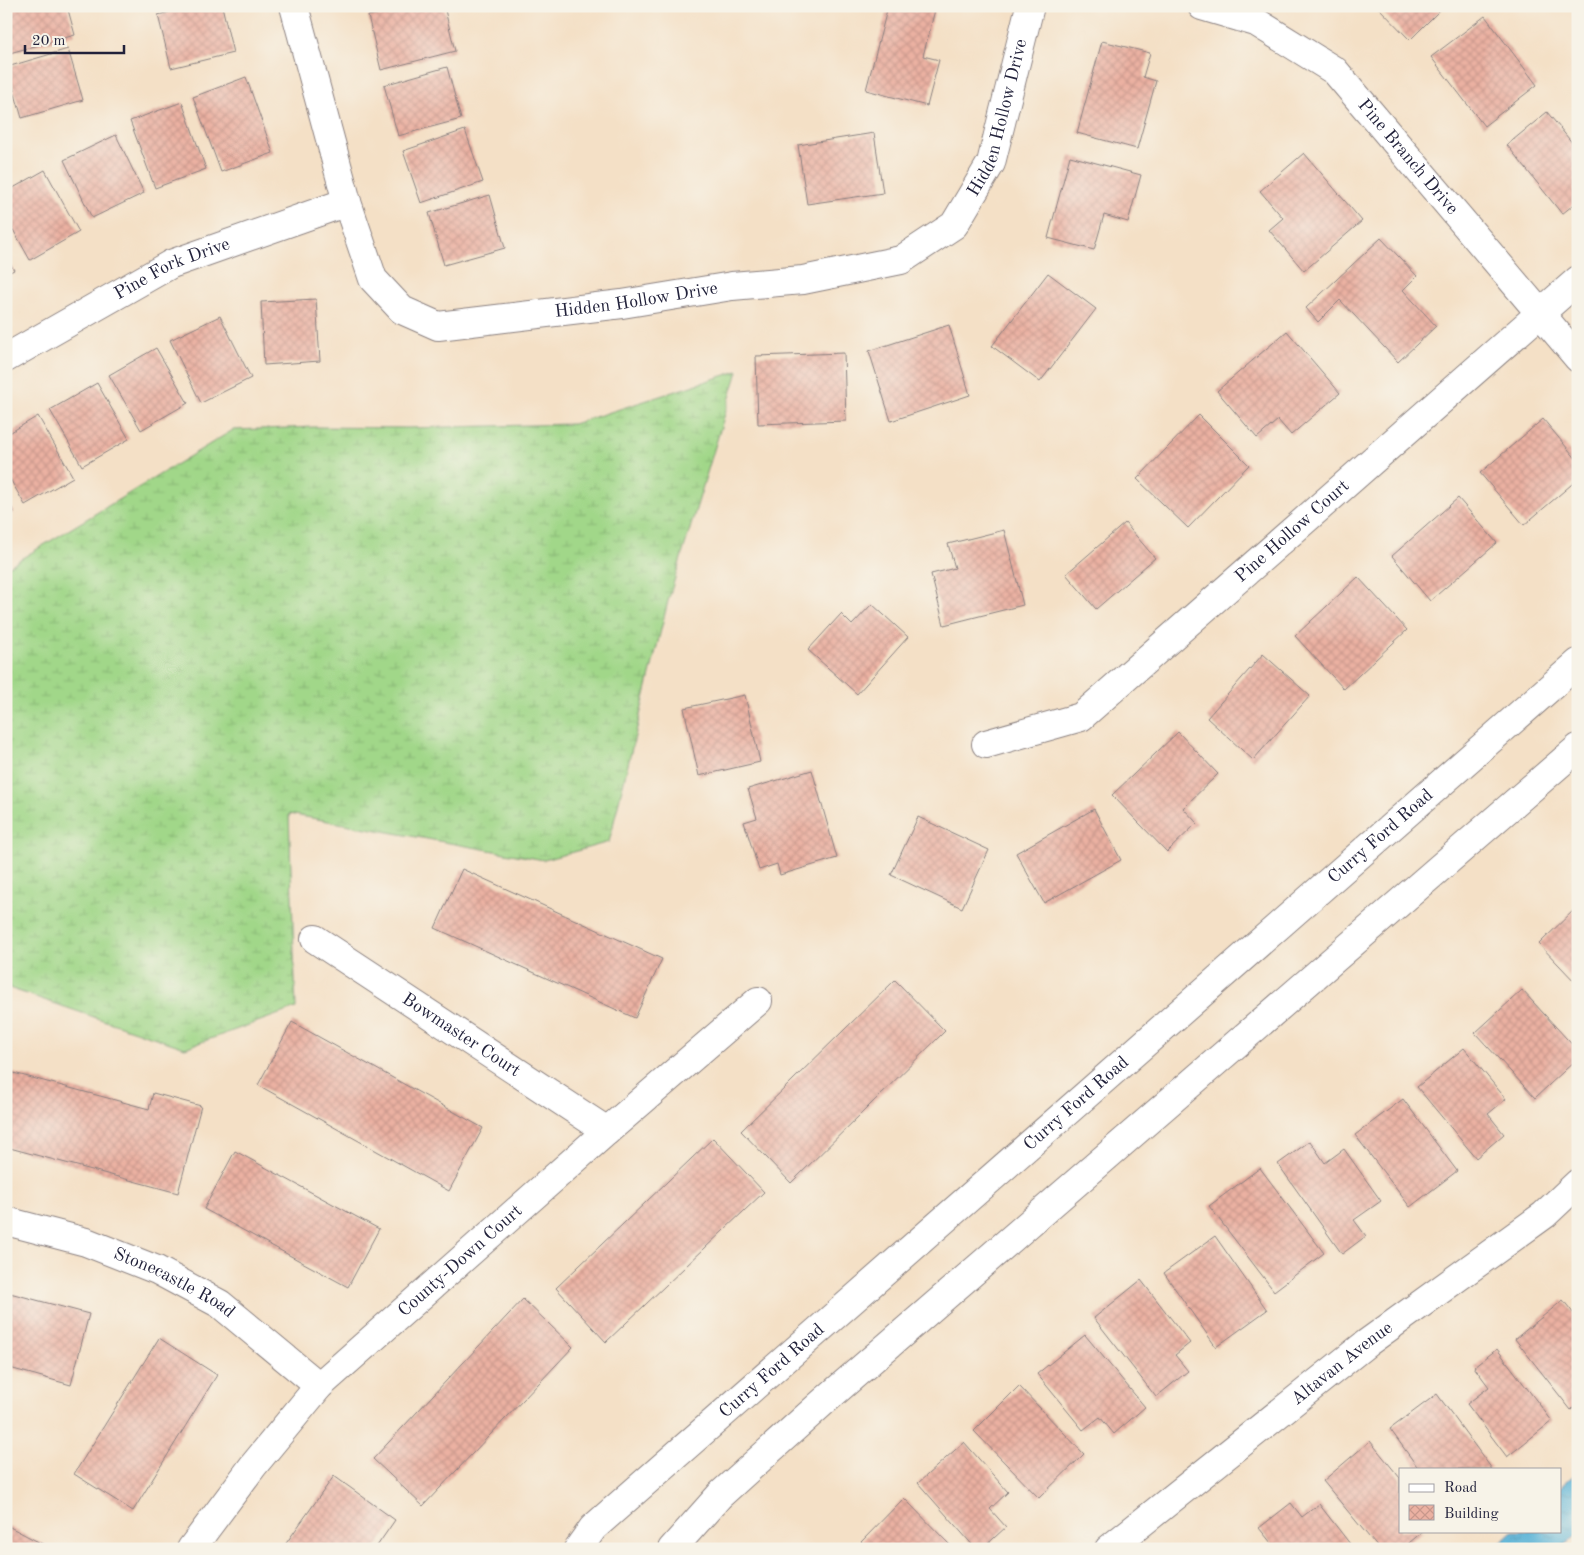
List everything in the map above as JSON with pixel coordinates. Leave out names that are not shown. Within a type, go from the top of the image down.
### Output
[{"type":"street","name":"Hidden Hollow Drive","points":[[294,6],[347,202],[373,279],[402,310],[438,326],[622,304],[732,286],[803,280],[901,260],[954,225],[991,163],[1030,6]]},
{"type":"street","name":"Pine Branch Drive","points":[[1202,6],[1256,22],[1335,71],[1578,358]]},
{"type":"street","name":"Pine Fork Drive","points":[[6,358],[171,264],[347,202]]},
{"type":"street","name":"Pine Hollow Court","points":[[986,744],[1081,717],[1578,280]]},
{"type":"street","name":"Curry Ford Road","points":[[578,1549],[593,1528],[1578,663]]},
{"type":"street","points":[[672,1549],[720,1496],[822,1404],[1578,748]]},
{"type":"street","name":"Bowmaster Court","points":[[316,939],[607,1131]]},
{"type":"street","name":"County-Down Court","points":[[191,1549],[253,1466],[320,1386],[607,1131],[758,1001]]},
{"type":"street","name":"Altavan Avenue","points":[[1109,1549],[1367,1342],[1544,1216],[1578,1183]]},
{"type":"street","name":"Stonecastle Road","points":[[6,1221],[86,1242],[158,1270],[220,1304],[320,1386]]},
{"type":"green space","points":[[738,371],[668,601],[609,842],[544,860],[289,814],[296,1008],[185,1048],[6,987],[6,568],[233,430],[315,427],[407,428],[573,424]]},
{"type":"water","points":[[1578,1472],[1578,1533],[1563,1549],[1494,1549],[1512,1532],[1562,1532],[1562,1485]]},
{"type":"building","points":[[6,6],[67,6],[75,35],[6,54]]},
{"type":"building","points":[[192,6],[222,6],[233,53],[171,68],[158,15]]},
{"type":"building","points":[[408,6],[444,6],[455,51],[381,70],[368,16]]},
{"type":"building","points":[[888,6],[919,6],[935,10],[923,56],[939,60],[927,106],[866,90]]},
{"type":"building","points":[[1377,6],[1444,6],[1410,40]]},
{"type":"building","points":[[1485,16],[1537,85],[1484,126],[1431,57]]},
{"type":"building","points":[[1102,41],[1150,53],[1143,77],[1156,81],[1137,149],[1077,133]]},
{"type":"building","points":[[68,49],[83,100],[22,118],[7,67]]},
{"type":"building","points":[[447,67],[461,119],[398,136],[384,85]]},
{"type":"building","points":[[246,77],[273,153],[221,172],[193,97]]},
{"type":"building","points":[[182,102],[206,169],[155,188],[130,121]]},
{"type":"building","points":[[1547,112],[1578,150],[1578,201],[1562,214],[1507,145]]},
{"type":"building","points":[[465,130],[483,182],[421,203],[403,151]]},
{"type":"building","points":[[874,133],[883,193],[807,204],[798,145]]},
{"type":"building","points":[[116,135],[144,193],[92,218],[64,160]]},
{"type":"building","points":[[1304,153],[1362,221],[1304,271],[1269,230],[1283,218],[1260,191]]},
{"type":"building","points":[[1070,156],[1141,175],[1128,222],[1104,215],[1094,250],[1048,238]]},
{"type":"building","points":[[45,170],[79,232],[30,260],[6,217],[6,192]]},
{"type":"building","points":[[490,195],[505,248],[444,265],[429,213]]},
{"type":"building","points":[[1381,238],[1417,276],[1403,290],[1436,326],[1398,362],[1340,300],[1318,322],[1306,308]]},
{"type":"building","points":[[6,257],[14,270],[6,274]]},
{"type":"building","points":[[1048,273],[1096,309],[1040,382],[992,346]]},
{"type":"building","points":[[316,299],[320,361],[264,365],[261,302]]},
{"type":"building","points":[[220,316],[251,378],[201,403],[170,340]]},
{"type":"building","points":[[949,325],[970,395],[891,421],[869,351]]},
{"type":"building","points":[[1287,331],[1340,393],[1291,435],[1278,420],[1257,438],[1217,391]]},
{"type":"building","points":[[156,348],[188,403],[141,430],[109,375]]},
{"type":"building","points":[[844,353],[846,421],[758,424],[756,356]]},
{"type":"building","points":[[97,383],[129,439],[82,466],[50,410]]},
{"type":"building","points":[[1199,415],[1249,465],[1188,528],[1137,479]]},
{"type":"building","points":[[38,416],[73,477],[25,505],[6,472],[6,435]]},
{"type":"building","points":[[1543,419],[1578,461],[1578,479],[1524,525],[1480,473]]},
{"type":"building","points":[[6,498],[14,512],[6,516]]},
{"type":"building","points":[[1458,498],[1497,543],[1430,601],[1392,556]]},
{"type":"building","points":[[1125,523],[1155,558],[1096,609],[1066,574]]},
{"type":"building","points":[[1004,530],[1023,605],[944,625],[931,574],[955,568],[948,544]]},
{"type":"building","points":[[1358,577],[1407,630],[1344,689],[1295,636]]},
{"type":"building","points":[[872,604],[908,637],[857,694],[808,650],[841,614],[852,625]]},
{"type":"building","points":[[1263,654],[1310,696],[1253,760],[1207,718]]},
{"type":"building","points":[[745,695],[760,762],[699,776],[684,708]]},
{"type":"building","points":[[1178,732],[1218,774],[1183,808],[1197,823],[1167,852],[1112,795]]},
{"type":"building","points":[[812,770],[837,858],[780,875],[777,864],[759,870],[744,822],[757,818],[748,789]]},
{"type":"building","points":[[1094,809],[1121,860],[1044,903],[1016,853]]},
{"type":"building","points":[[918,817],[989,850],[962,908],[891,875]]},
{"type":"building","points":[[462,869],[662,959],[635,1018],[435,928]]},
{"type":"building","points":[[1578,906],[1578,985],[1539,944]]},
{"type":"building","points":[[895,980],[945,1031],[791,1183],[741,1131]]},
{"type":"building","points":[[1522,990],[1578,1051],[1578,1058],[1535,1098],[1475,1033]]},
{"type":"building","points":[[292,1022],[483,1128],[449,1191],[258,1085]]},
{"type":"building","points":[[1464,1048],[1506,1099],[1488,1114],[1504,1134],[1476,1158],[1417,1087]]},
{"type":"building","points":[[6,1071],[149,1109],[153,1093],[201,1106],[178,1193],[6,1147]]},
{"type":"building","points":[[1403,1099],[1457,1171],[1410,1207],[1355,1135]]},
{"type":"building","points":[[713,1138],[764,1192],[606,1342],[556,1288]]},
{"type":"building","points":[[1310,1141],[1325,1163],[1344,1149],[1381,1201],[1354,1220],[1366,1236],[1342,1254],[1278,1164]]},
{"type":"building","points":[[235,1151],[379,1229],[348,1287],[204,1209]]},
{"type":"building","points":[[1260,1168],[1324,1253],[1274,1291],[1209,1206]]},
{"type":"building","points":[[1215,1236],[1267,1310],[1216,1347],[1164,1273]]},
{"type":"building","points":[[1141,1280],[1190,1343],[1175,1355],[1188,1371],[1156,1397],[1094,1318]]},
{"type":"building","points":[[6,1292],[89,1314],[71,1385],[6,1367]]},
{"type":"building","points":[[523,1299],[573,1347],[423,1506],[373,1459]]},
{"type":"building","points":[[1563,1300],[1578,1319],[1578,1404],[1571,1410],[1515,1339]]},
{"type":"building","points":[[1085,1335],[1145,1407],[1114,1434],[1100,1417],[1083,1430],[1037,1374]]},
{"type":"building","points":[[159,1338],[217,1375],[133,1511],[74,1474]]},
{"type":"building","points":[[1497,1349],[1552,1421],[1507,1457],[1467,1404],[1489,1387],[1474,1367]]},
{"type":"building","points":[[1019,1386],[1084,1454],[1039,1498],[974,1431]]},
{"type":"building","points":[[1437,1394],[1491,1468],[1418,1468],[1390,1429]]},
{"type":"building","points":[[1370,1441],[1399,1477],[1399,1532],[1422,1532],[1402,1549],[1379,1549],[1323,1481]]},
{"type":"building","points":[[964,1442],[1008,1492],[990,1509],[1006,1527],[982,1549],[976,1549],[918,1483]]},
{"type":"building","points":[[334,1476],[395,1520],[375,1549],[282,1549]]},
{"type":"building","points":[[904,1498],[950,1545],[946,1549],[868,1549],[861,1542]]},
{"type":"building","points":[[1291,1503],[1302,1517],[1319,1504],[1354,1549],[1276,1549],[1259,1528]]},
{"type":"building","points":[[6,1525],[52,1549],[6,1549]]}]
